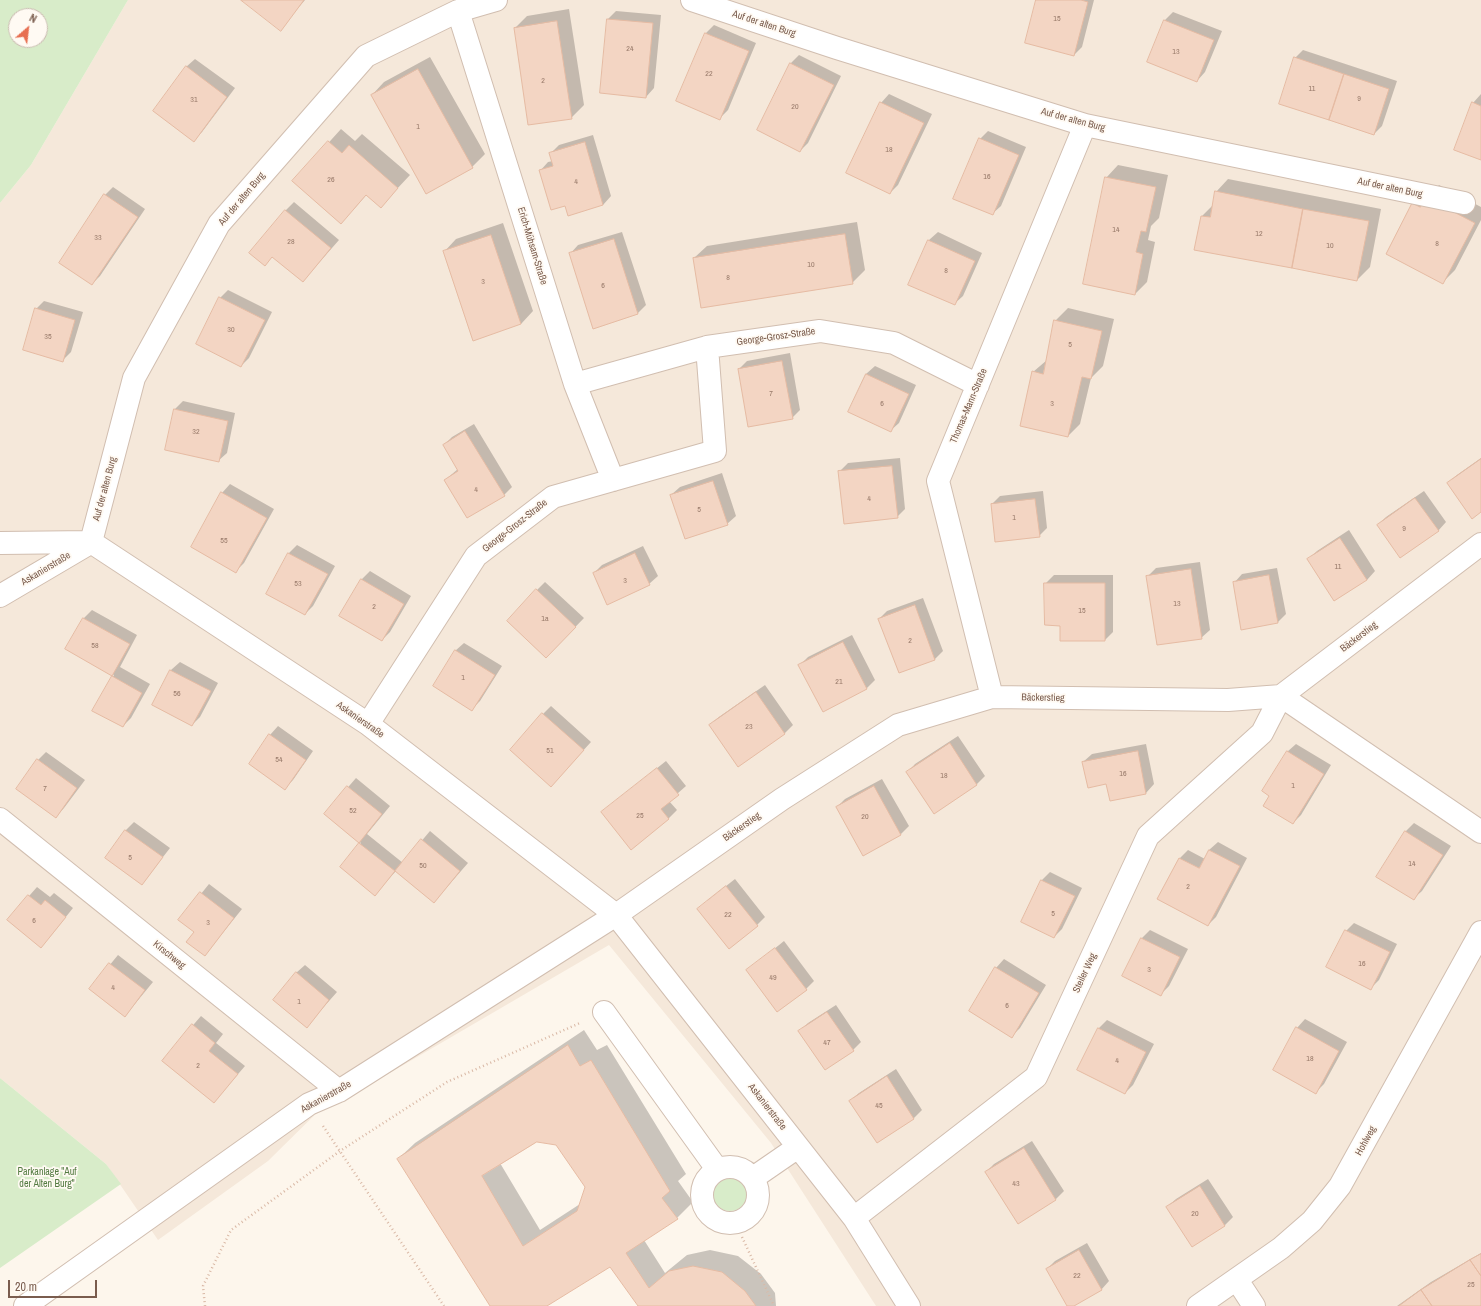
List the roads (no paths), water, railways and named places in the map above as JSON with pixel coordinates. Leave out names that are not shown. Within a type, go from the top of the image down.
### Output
[{"type":"street","name":"Auf der alten Burg","points":[[91,542],[134,378],[219,224],[366,56],[458,11],[496,0]]},
{"type":"street","name":"Auf der alten Burg","points":[[692,0],[837,48],[1085,125],[1464,203]]},
{"type":"street","name":"Erich-Mühsam-Straße","points":[[458,11],[575,384],[613,480]]},
{"type":"street","name":"Thomas-Mann-Straße","points":[[992,697],[938,481],[1085,125]]},
{"type":"street","name":"George-Grosz-Straße","points":[[575,384],[707,347],[820,331],[894,343],[978,385]]},
{"type":"street","name":"George-Grosz-Straße","points":[[368,724],[476,556],[553,497],[715,451],[707,347]]},
{"type":"street","name":"Askanierstraße","points":[[0,596],[91,542]]},
{"type":"street","name":"Askanierstraße","points":[[0,543],[91,542],[368,724],[616,915],[854,1218],[909,1306]]},
{"type":"street","name":"Bäckerstieg","points":[[616,915],[782,799],[898,725],[992,697],[1228,700],[1281,696],[1481,544]]},
{"type":"street","points":[[1281,696],[1481,832]]},
{"type":"street","name":"Steiler Weg","points":[[854,1218],[1036,1077],[1148,836],[1262,733],[1281,696]]},
{"type":"street","name":"Kirschweg","points":[[0,819],[339,1091]]},
{"type":"street","name":"Askanierstraße","points":[[25,1306],[309,1104],[339,1091],[616,915]]},
{"type":"street","name":"Hohlweg","points":[[1198,1306],[1281,1248],[1312,1221],[1340,1186],[1481,932]]},
{"type":"street","points":[[604,1012],[716,1169]]},
{"type":"street","points":[[753,1178],[798,1147]]},
{"type":"street","points":[[726,1166],[736,1167],[745,1171],[753,1178],[758,1187],[759,1197],[756,1207],[742,1229],[729,1223],[717,1220],[707,1212],[702,1200],[703,1187],[709,1176],[716,1169],[726,1166]]},
{"type":"street","points":[[1237,1280],[1254,1306]]},
{"type":"park label","name":"Parkanlage \"Auf der Alten Burg\"","points":[[47,1178]]}]
